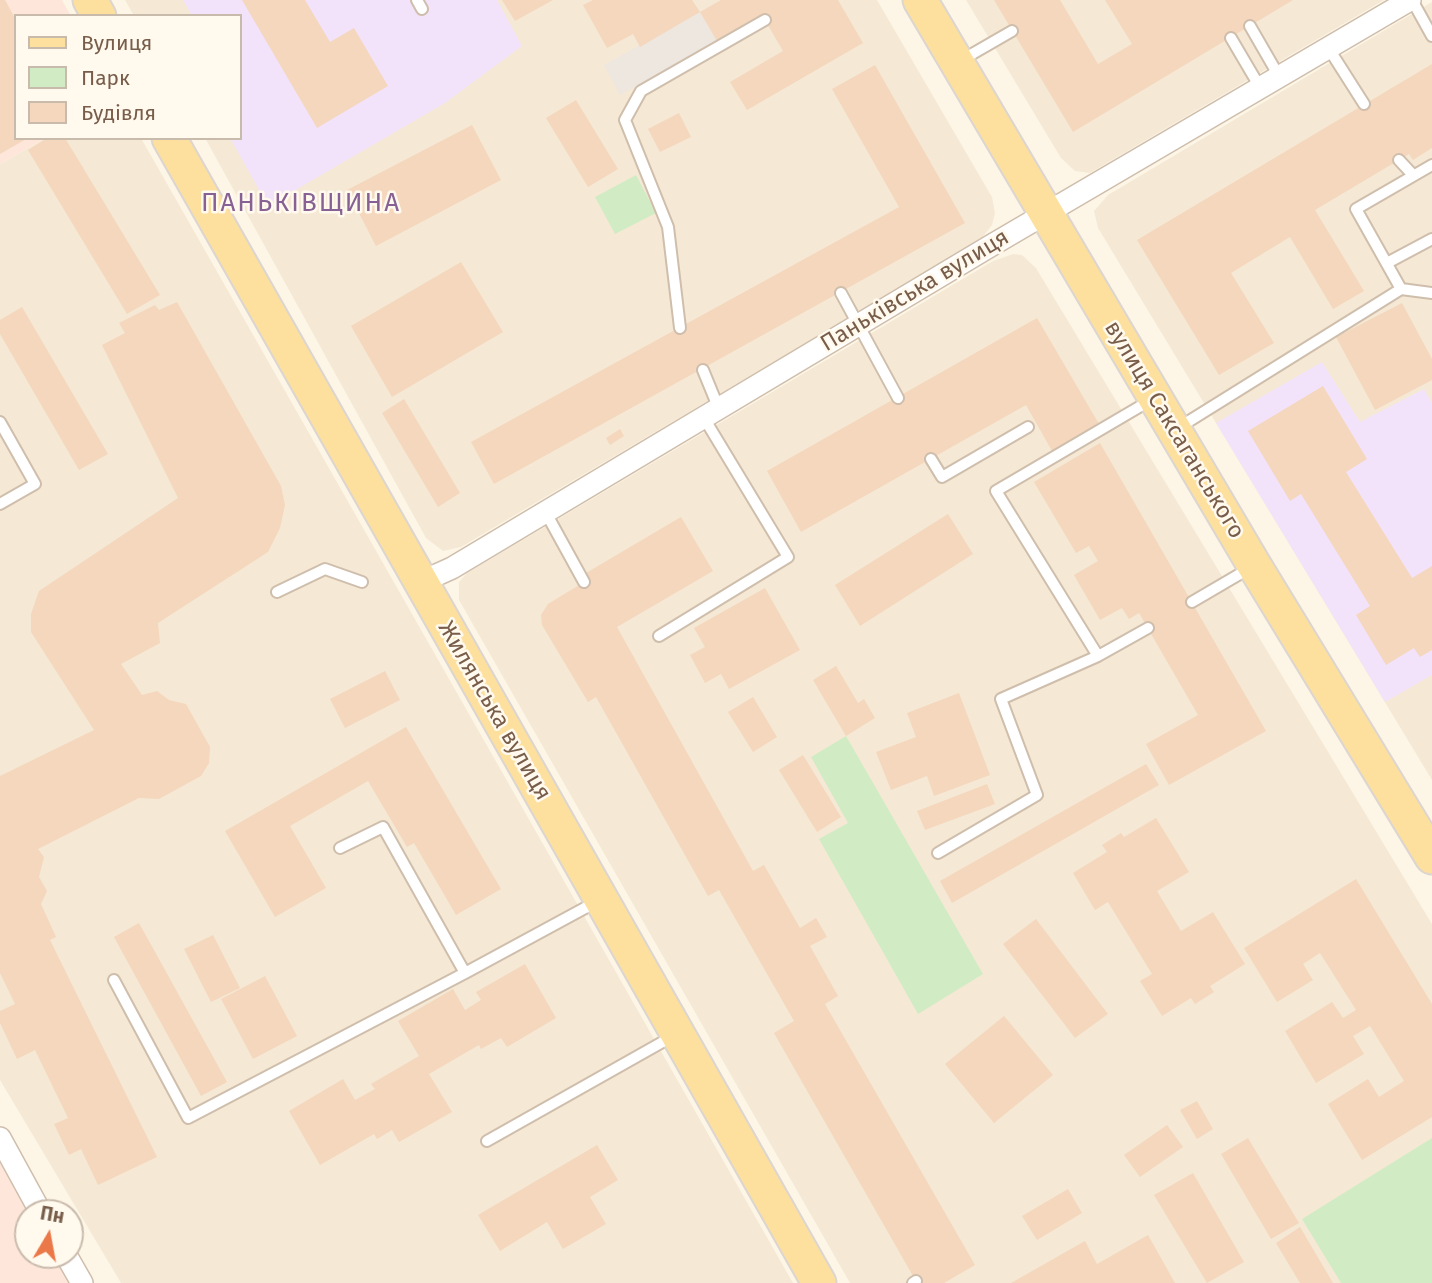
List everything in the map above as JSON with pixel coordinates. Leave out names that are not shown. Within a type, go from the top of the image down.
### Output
[{"type":"main road","name":"вулиця Саксаганського","points":[[920,0],[1254,565],[1432,858]]},
{"type":"main road","name":"Жилянська вулиця","points":[[170,140],[819,1283]]},
{"type":"street","name":"Паньківська вулиця","points":[[421,582],[452,568],[1045,214],[1329,49],[1402,2]]},
{"type":"street","points":[[0,1138],[33,1199]]},
{"type":"lane","points":[[1402,2],[1432,36]]},
{"type":"lane","points":[[680,328],[667,228],[625,120],[641,91],[765,20]]},
{"type":"lane","points":[[1250,26],[1280,78]]},
{"type":"lane","points":[[957,63],[1012,31]]},
{"type":"lane","points":[[1231,38],[1261,89]]},
{"type":"lane","points":[[1329,49],[1364,104]]},
{"type":"lane","points":[[1399,160],[1413,175]]},
{"type":"lane","points":[[1401,289],[1356,209],[1432,165]]},
{"type":"lane","points":[[1387,263],[1432,239]]},
{"type":"lane","points":[[1175,430],[1401,289],[1432,293]]},
{"type":"lane","points":[[841,293],[898,398]]},
{"type":"lane","points":[[659,636],[788,557],[712,414],[703,370]]},
{"type":"lane","points":[[1098,656],[996,491],[1156,397]]},
{"type":"lane","points":[[0,422],[35,484],[0,505]]},
{"type":"lane","points":[[931,459],[942,477],[1028,427]]},
{"type":"lane","points":[[545,513],[584,583]]},
{"type":"lane","points":[[1192,602],[1254,565]]},
{"type":"lane","points":[[277,592],[325,569],[362,582]]},
{"type":"lane","points":[[938,853],[1037,795],[1001,699],[1098,656],[1148,628]]},
{"type":"lane","points":[[340,848],[383,827],[465,974]]},
{"type":"lane","points":[[114,980],[188,1118],[465,974],[601,899]]},
{"type":"lane","points":[[487,1141],[678,1034]]},
{"type":"shaded area","points":[[0,0],[62,0],[70,14],[14,14],[14,140],[42,140],[0,164]]},
{"type":"shaded area","points":[[125,0],[877,0],[992,197],[995,213],[992,225],[981,239],[461,547],[443,551],[426,538],[206,140],[242,140],[242,14],[133,14]]},
{"type":"shaded area","points":[[183,0],[497,0],[522,46],[445,103],[268,206],[231,140],[242,140],[242,14],[191,14]]},
{"type":"shaded area","points":[[966,0],[1384,0],[1090,173],[1075,171],[1061,158]]},
{"type":"shaded area","points":[[1432,2],[1432,780],[1098,228],[1094,211],[1108,195]]},
{"type":"shaded area","points":[[700,12],[717,41],[620,95],[604,65]]},
{"type":"shaded area","points":[[42,140],[142,140],[793,1283],[121,1283],[84,1221],[84,1199],[71,1199],[0,1080],[0,164]]},
{"type":"shaded area","points":[[1013,254],[1022,255],[1036,268],[1432,924],[1432,1283],[850,1283],[459,600],[459,582],[467,573],[993,261]]},
{"type":"shaded area","points":[[1322,362],[1360,422],[1424,389],[1432,403],[1432,675],[1385,702],[1216,423]]},
{"type":"shaded area","points":[[0,1155],[25,1199],[14,1199],[14,1269],[65,1269],[73,1283],[0,1283]]},
{"type":"green space","points":[[636,175],[656,213],[615,234],[595,197]]},
{"type":"green space","points":[[846,736],[983,974],[918,1014],[819,839],[848,823],[811,757]]},
{"type":"green space","points":[[1432,1138],[1432,1283],[1341,1283],[1302,1219]]},
{"type":"building","points":[[0,0],[5,0],[14,16],[14,140],[24,140],[0,154]]},
{"type":"building","points":[[242,0],[305,0],[330,42],[354,28],[388,86],[317,128]]},
{"type":"building","points":[[502,0],[553,0],[515,21]]},
{"type":"building","points":[[593,0],[692,0],[700,12],[640,47],[633,34],[607,48],[583,5]]},
{"type":"building","points":[[721,0],[838,0],[863,43],[747,110],[730,82],[783,51],[762,15],[717,41],[700,12]]},
{"type":"building","points":[[994,0],[1060,0],[1098,64],[1132,44],[1105,0],[1293,0],[1073,132]]},
{"type":"building","points":[[1432,64],[1432,148],[1413,160],[1409,154],[1315,210],[1364,291],[1333,309],[1290,237],[1231,273],[1274,343],[1219,375],[1137,240]]},
{"type":"building","points":[[875,65],[965,223],[494,484],[471,442],[899,207],[832,89]]},
{"type":"building","points":[[576,100],[618,169],[588,187],[546,118]]},
{"type":"building","points":[[679,113],[691,137],[660,152],[648,129]]},
{"type":"building","points":[[472,125],[501,180],[376,246],[347,190]]},
{"type":"building","points":[[44,140],[66,140],[160,295],[127,314],[28,150]]},
{"type":"building","points":[[461,262],[503,332],[392,397],[351,326]]},
{"type":"building","points":[[177,302],[281,486],[285,505],[280,528],[268,552],[158,623],[160,643],[121,664],[142,695],[157,691],[169,700],[186,704],[210,747],[209,763],[201,776],[159,799],[139,798],[38,849],[44,857],[39,877],[47,891],[41,904],[56,937],[50,940],[157,1157],[98,1185],[81,1149],[69,1155],[54,1124],[68,1118],[35,1050],[17,1059],[0,1023],[0,1011],[15,1004],[0,973],[0,776],[94,730],[31,632],[31,614],[39,591],[178,498],[102,345],[125,333],[119,323],[155,305],[159,310]]},
{"type":"building","points":[[1402,303],[1432,359],[1432,380],[1375,410],[1336,337]]},
{"type":"building","points":[[22,307],[108,454],[79,470],[0,334],[0,320]]},
{"type":"building","points":[[1037,318],[1099,424],[1052,451],[1026,405],[801,532],[767,471]]},
{"type":"building","points":[[1323,386],[1367,459],[1346,472],[1412,578],[1432,566],[1432,650],[1420,657],[1414,648],[1386,665],[1356,615],[1370,606],[1301,494],[1290,501],[1248,431]]},
{"type":"building","points":[[404,399],[460,493],[438,507],[382,413]]},
{"type":"building","points":[[620,429],[624,436],[610,445],[606,438]]},
{"type":"building","points":[[1100,443],[1266,731],[1169,785],[1146,744],[1198,715],[1139,613],[1129,619],[1122,608],[1100,620],[1074,575],[1098,561],[1089,546],[1076,553],[1034,482]]},
{"type":"building","points":[[948,514],[973,554],[860,626],[835,585]]},
{"type":"building","points":[[681,517],[713,571],[617,627],[753,871],[764,865],[800,928],[816,918],[827,937],[810,946],[838,996],[825,1004],[975,1265],[944,1283],[917,1283],[774,1033],[794,1021],[719,890],[708,896],[596,697],[588,702],[542,625],[541,615],[548,604],[589,579],[586,573]]},
{"type":"building","points":[[765,588],[800,650],[729,689],[721,674],[705,683],[690,655],[705,647],[694,628]]},
{"type":"building","points":[[836,666],[858,703],[864,699],[875,718],[846,736],[813,680]]},
{"type":"building","points":[[385,671],[400,700],[345,728],[330,699]]},
{"type":"building","points":[[959,693],[990,775],[934,796],[927,776],[891,790],[876,752],[916,737],[907,713]]},
{"type":"building","points":[[753,697],[777,737],[753,752],[728,712]]},
{"type":"building","points":[[406,727],[501,889],[456,915],[414,843],[407,847],[368,781],[290,826],[326,888],[275,917],[225,831]]},
{"type":"building","points":[[803,755],[841,817],[817,832],[779,770]]},
{"type":"building","points":[[1146,764],[1159,785],[952,903],[940,881]]},
{"type":"building","points":[[987,784],[995,804],[925,830],[917,811]]},
{"type":"building","points":[[1156,818],[1189,872],[1157,891],[1181,931],[1213,912],[1245,964],[1210,986],[1214,992],[1195,1004],[1191,998],[1162,1016],[1140,981],[1152,974],[1108,902],[1095,910],[1073,873],[1107,852],[1102,845],[1121,833],[1124,837]]},
{"type":"building","points":[[1356,879],[1432,1004],[1432,1117],[1362,1160],[1328,1104],[1368,1079],[1379,1097],[1404,1081],[1370,1026],[1353,1036],[1364,1054],[1316,1083],[1285,1031],[1332,1002],[1343,1018],[1356,1010],[1320,953],[1303,964],[1313,980],[1277,1002],[1244,948]]},
{"type":"building","points":[[1036,919],[1108,1014],[1075,1038],[1003,944]]},
{"type":"building","points":[[139,923],[227,1082],[201,1096],[114,937]]},
{"type":"building","points":[[213,935],[240,988],[211,1002],[184,949]]},
{"type":"building","points":[[525,964],[556,1018],[507,1047],[501,1038],[481,1049],[479,1045],[429,1074],[452,1112],[399,1142],[392,1130],[377,1139],[374,1134],[320,1165],[289,1111],[343,1079],[355,1100],[375,1089],[371,1084],[419,1056],[398,1021],[453,989],[465,1010],[481,1000],[476,992]]},
{"type":"building","points":[[265,976],[297,1036],[253,1059],[221,999]]},
{"type":"building","points":[[1004,1016],[1053,1075],[994,1123],[945,1064]]},
{"type":"building","points":[[1197,1101],[1213,1129],[1197,1139],[1180,1110]]},
{"type":"building","points":[[1167,1125],[1183,1147],[1140,1177],[1124,1155]]},
{"type":"building","points":[[1248,1138],[1299,1223],[1271,1239],[1221,1154]]},
{"type":"building","points":[[597,1145],[618,1180],[590,1197],[606,1224],[563,1249],[547,1222],[500,1251],[478,1215]]},
{"type":"building","points":[[1193,1173],[1244,1262],[1207,1283],[1154,1195]]},
{"type":"building","points":[[1068,1189],[1082,1213],[1037,1240],[1022,1216]]},
{"type":"building","points":[[1300,1227],[1333,1283],[1300,1283],[1276,1243]]},
{"type":"building","points":[[1148,1235],[1175,1283],[1011,1283],[1085,1241],[1097,1264]]},
{"type":"district","name":"ПАНЬКІВЩИНА","points":[[301,204]]}]
